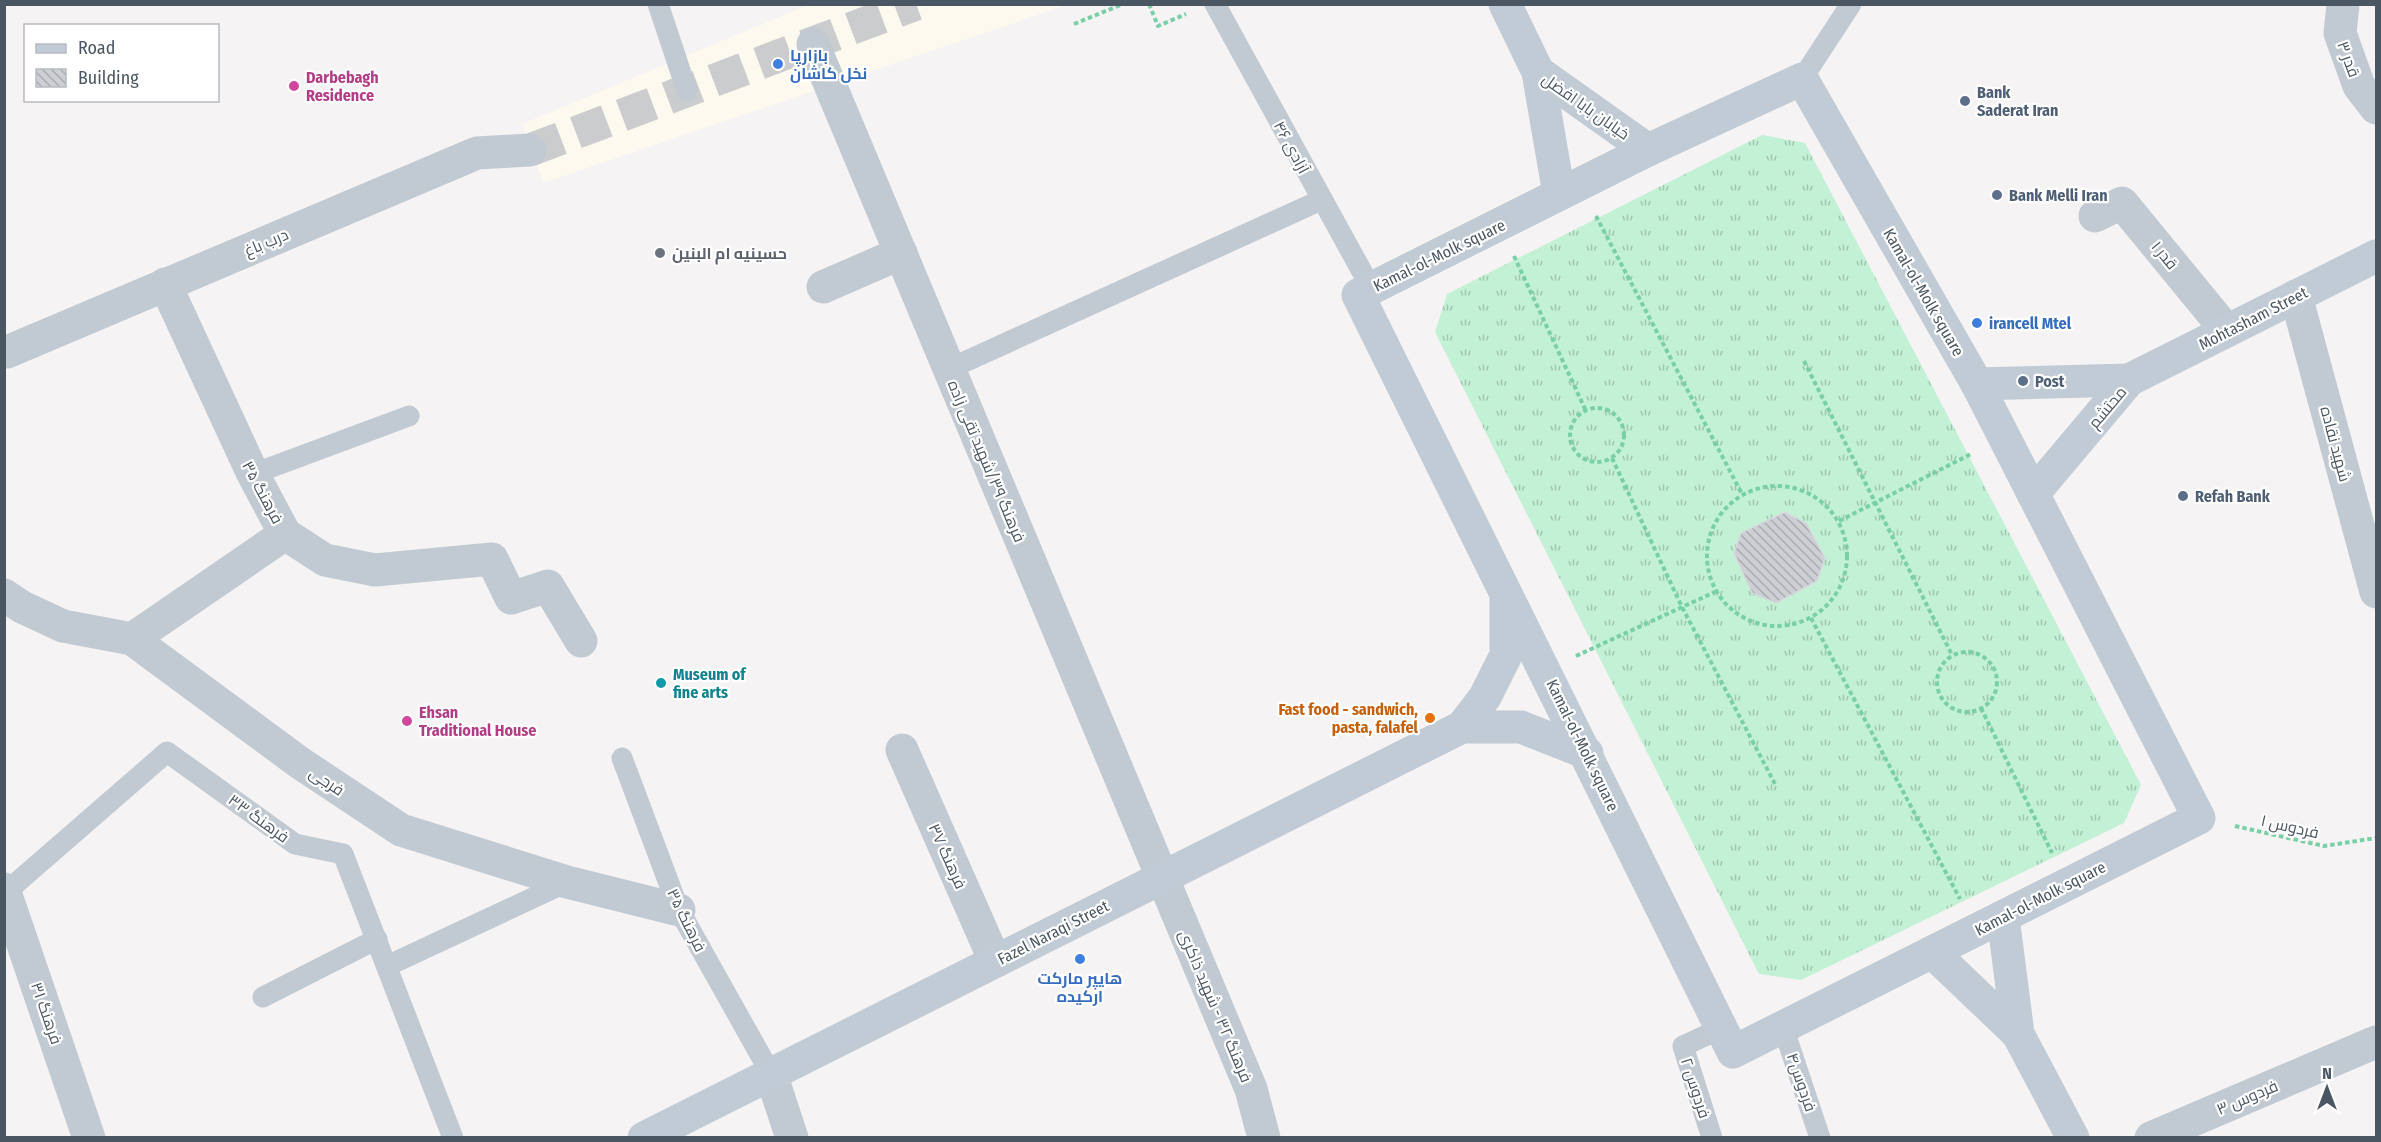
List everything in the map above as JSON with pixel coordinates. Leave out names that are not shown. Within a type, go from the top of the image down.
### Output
[{"type":"main road","points":[[1504,4],[1538,72]]},
{"type":"main road","name":"خیابان بابا افضل","points":[[1538,72],[1648,150]]},
{"type":"main road","name":"خیابان بابا افضل","points":[[1538,72],[1569,190]]},
{"type":"main road","name":"Kamal-ol-Molk square","points":[[1803,80],[1977,384],[2199,818],[1733,1052],[1587,753],[1358,295],[1648,150],[1803,80]]},
{"type":"main road","name":"Mohtasham Street","points":[[2129,380],[2376,256]]},
{"type":"main road","name":"محتشم","points":[[1977,384],[2129,380]]},
{"type":"main road","name":"محتشم","points":[[2033,494],[2129,380]]},
{"type":"main road","points":[[1462,727],[1485,697],[1506,655],[1505,590]]},
{"type":"main road","points":[[1462,727],[1521,727],[1587,753]]},
{"type":"main road","name":"Fazel Naraqi Street","points":[[644,1137],[1462,727]]},
{"type":"main road","points":[[2003,917],[2018,1034]]},
{"type":"main road","points":[[1932,952],[2018,1034],[2073,1137]]},
{"type":"street","name":"قدر ۳","points":[[2343,4],[2340,33],[2359,87],[2376,108]]},
{"type":"street","name":"فرهنگ ۳۹/شهید تقی زاده","points":[[813,44],[1162,878]]},
{"type":"street","name":"درب باغ","points":[[7,352],[477,153],[530,150]]},
{"type":"street","name":"قدر ۱","points":[[2095,216],[2122,203],[2227,331]]},
{"type":"street","points":[[823,287],[901,253]]},
{"type":"street","name":"فرهنگ ۳۵","points":[[165,284],[253,474],[285,534],[325,560],[375,570],[492,559],[512,598],[548,586],[581,641]]},
{"type":"street","name":"شهید نقاده","points":[[2296,296],[2376,591]]},
{"type":"street","points":[[132,639],[285,534]]},
{"type":"street","name":"فرجی","points":[[4,595],[30,611],[63,626],[132,639],[300,763],[401,830],[567,882],[679,910]]},
{"type":"street","name":"فرهنگ ۳۷","points":[[902,750],[995,961]]},
{"type":"street","name":"فرهنگ ۳۲ - شهید ذاکری","points":[[1162,878],[1251,1089],[1264,1137]]},
{"type":"street","name":"فرهنگ ۳۱","points":[[5,890],[89,1137]]},
{"type":"street","name":"فردوس ۳","points":[[2151,1137],[2376,1042]]},
{"type":"street","points":[[771,1074],[792,1137]]},
{"type":"lane","points":[[658,4],[687,91]]},
{"type":"lane","name":"آزادی ۴۶","points":[[1215,4],[1371,288]]},
{"type":"lane","points":[[1803,80],[1851,4]]},
{"type":"lane","points":[[949,369],[1321,200]]},
{"type":"lane","points":[[253,474],[409,416]]},
{"type":"lane","name":"فرهنگ ۳۳","points":[[5,890],[167,752],[295,844],[343,854],[453,1137]]},
{"type":"lane","name":"فرهنگ ۳۵","points":[[622,758],[679,910],[771,1074]]},
{"type":"lane","points":[[387,966],[567,882]]},
{"type":"lane","points":[[263,997],[377,939]]},
{"type":"lane","name":"فردوس۴","points":[[1783,1027],[1820,1137]]},
{"type":"lane","name":"فردوس ۲","points":[[1712,1137],[1683,1046],[1722,1029]]},
{"type":"path","points":[[1074,24],[1123,4]]},
{"type":"path","points":[[1149,4],[1158,26],[1189,13]]},
{"type":"path","points":[[1569,190],[1742,494]]},
{"type":"path","points":[[1516,259],[1586,411]]},
{"type":"path","points":[[1804,361],[1952,655]]},
{"type":"path","points":[[1603,409],[1618,418],[1623,426],[1623,444],[1612,458],[1595,462],[1579,455],[1574,449],[1570,441],[1573,423],[1586,411],[1603,409]]},
{"type":"path","points":[[1839,521],[2004,437]]},
{"type":"path","points":[[1612,458],[1682,607],[1775,784]]},
{"type":"path","points":[[1785,485],[1807,492],[1825,504],[1839,521],[1847,542],[1848,564],[1841,586],[1829,604],[1811,618],[1788,626],[1763,625],[1740,616],[1722,600],[1710,579],[1706,555],[1710,531],[1723,510],[1742,494],[1762,487],[1785,485]]},
{"type":"path","points":[[1811,618],[1961,901],[1974,931]]},
{"type":"path","points":[[1961,651],[1980,654],[1994,668],[1997,688],[1993,698],[1981,708],[1966,712],[1956,710],[1941,698],[1936,679],[1938,669],[1952,655],[1961,651]]},
{"type":"path","points":[[1981,708],[2067,885]]},
{"type":"path","name":"فردوس ۱","points":[[2199,818],[2324,846],[2376,838]]},
{"type":"shaded area","name":"بازارپا نخل کاشان","points":[[808,5],[1067,5],[543,183],[522,124]]},
{"type":"green space","points":[[1762,135],[1805,143],[2141,785],[2124,823],[1801,980],[1759,974],[1435,332],[1447,294]]},
{"type":"building","points":[[1785,512],[1806,523],[1825,558],[1817,581],[1776,603],[1752,593],[1734,553],[1741,533]]},
{"type":"tunnel","points":[[530,150],[916,4]]},
{"type":"place","name":"بازارپا نخل کاشان","points":[[778,64]]},
{"type":"place","name":"Darbebagh Residence","points":[[294,86]]},
{"type":"place","name":"Bank Saderat Iran","points":[[1965,101]]},
{"type":"place","name":"Bank Melli Iran","points":[[1997,195]]},
{"type":"place","name":"حسینیه ام البنین","points":[[660,253]]},
{"type":"place","name":"irancell Mtel","points":[[1977,323]]},
{"type":"place","name":"Post","points":[[2023,381]]},
{"type":"place","name":"Refah Bank","points":[[2183,496]]},
{"type":"place","name":"Museum of fine arts","points":[[661,683]]},
{"type":"place","name":"Fast food - sandwich, pasta, falafel","points":[[1430,718]]},
{"type":"place","name":"Ehsan Traditional House","points":[[407,721]]},
{"type":"place","name":"هایپر مارکت ارکیده","points":[[1080,959]]}]
